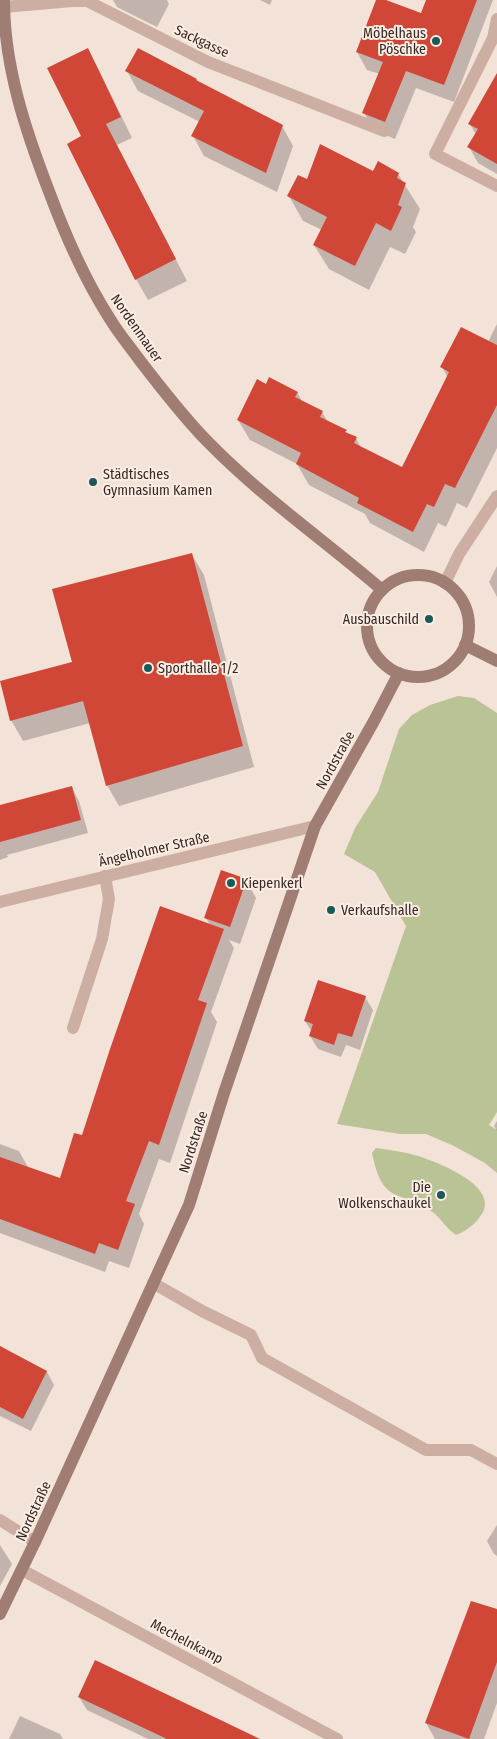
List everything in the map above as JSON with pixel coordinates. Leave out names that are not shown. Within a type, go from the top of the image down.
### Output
[{"type":"street","name":"Sackgasse","points":[[4,4],[87,1],[208,62],[384,131]]},
{"type":"street","name":"Nordenmauer","points":[[4,4],[5,28],[14,80],[29,138],[70,245],[110,320],[174,405],[209,443],[251,484],[344,557],[381,589]]},
{"type":"street","points":[[497,19],[495,39],[435,154],[497,186]]},
{"type":"street","points":[[445,583],[459,554],[497,496]]},
{"type":"street","points":[[412,575],[429,576],[445,583],[460,598],[468,619],[465,645],[457,658],[445,669],[431,675],[415,676],[399,673],[384,664],[374,651],[367,636],[367,619],[372,603],[381,589],[396,580],[412,575]]},
{"type":"street","points":[[465,645],[497,661]]},
{"type":"street","name":"Nordstraße","points":[[0,1614],[36,1542],[189,1205],[224,1093],[315,826],[399,673]]},
{"type":"street","name":"Ängelholmer Straße","points":[[0,902],[315,826]]},
{"type":"street","points":[[73,1028],[102,939],[109,899],[105,876]]},
{"type":"street","points":[[153,1283],[202,1311],[251,1335],[262,1358],[426,1450],[471,1450],[497,1464]]},
{"type":"street","points":[[0,1520],[36,1542]]},
{"type":"street","name":"Mechelnkamp","points":[[22,1570],[337,1739]]},
{"type":"green space","points":[[458,696],[474,698],[497,713],[497,1112],[489,1125],[497,1130],[497,1173],[485,1163],[452,1145],[426,1134],[400,1134],[337,1124],[406,926],[375,872],[344,854],[355,828],[378,792],[399,729],[412,715],[430,705]]},
{"type":"green space","points":[[376,1148],[418,1156],[438,1163],[462,1176],[481,1191],[485,1200],[482,1214],[472,1225],[456,1235],[434,1213],[422,1205],[394,1194],[387,1189],[381,1182],[376,1170],[372,1153]]},
{"type":"building","points":[[376,0],[386,0],[421,13],[426,0],[477,0],[444,85],[406,71],[385,122],[362,113],[383,62],[356,52]]},
{"type":"building","points":[[88,48],[121,117],[106,124],[176,259],[135,280],[67,144],[81,136],[47,68]]},
{"type":"building","points":[[138,48],[283,125],[266,173],[191,136],[204,111],[125,71]]},
{"type":"building","points":[[497,73],[497,164],[467,147],[478,129],[468,124]]},
{"type":"building","points":[[320,144],[373,171],[378,161],[399,173],[397,178],[406,183],[398,205],[402,207],[391,231],[376,223],[355,266],[313,245],[327,217],[287,196],[298,175],[307,179]]},
{"type":"building","points":[[461,327],[497,345],[497,405],[455,488],[445,484],[434,507],[427,504],[413,532],[357,503],[359,498],[296,464],[301,453],[237,420],[257,379],[266,384],[269,377],[298,392],[295,397],[323,411],[320,417],[357,437],[354,443],[402,467],[449,372],[440,367]]},
{"type":"building","name":"Sporthalle 1/2","points":[[192,553],[243,746],[106,786],[83,701],[10,721],[0,681],[72,662],[52,589]]},
{"type":"building","points":[[72,786],[81,820],[0,842],[0,805]]},
{"type":"building","points":[[221,870],[247,879],[230,927],[204,918]]},
{"type":"building","points":[[160,906],[224,929],[198,1000],[207,1003],[159,1145],[149,1141],[126,1201],[135,1204],[118,1250],[99,1243],[95,1254],[0,1219],[0,1157],[60,1178],[74,1133],[82,1135]]},
{"type":"building","points":[[318,980],[366,996],[352,1037],[338,1033],[334,1045],[309,1036],[313,1024],[304,1021]]},
{"type":"building","points":[[0,1346],[47,1371],[23,1419],[0,1407]]},
{"type":"building","points":[[471,1601],[497,1609],[497,1662],[469,1739],[425,1723]]},
{"type":"building","points":[[95,1660],[260,1739],[167,1739],[78,1697]]},
{"type":"place","name":"Möbelhaus Pöschke","points":[[436,41]]},
{"type":"place","name":"Städtisches Gymnasium Kamen","points":[[93,482]]},
{"type":"place","name":"Ausbauschild","points":[[429,619]]},
{"type":"place","name":"Sporthalle 1/2","points":[[148,668]]},
{"type":"place","name":"Kiepenkerl","points":[[231,883]]},
{"type":"place","name":"Verkaufshalle","points":[[331,910]]},
{"type":"place","name":"Die Wolkenschaukel","points":[[441,1195]]}]
